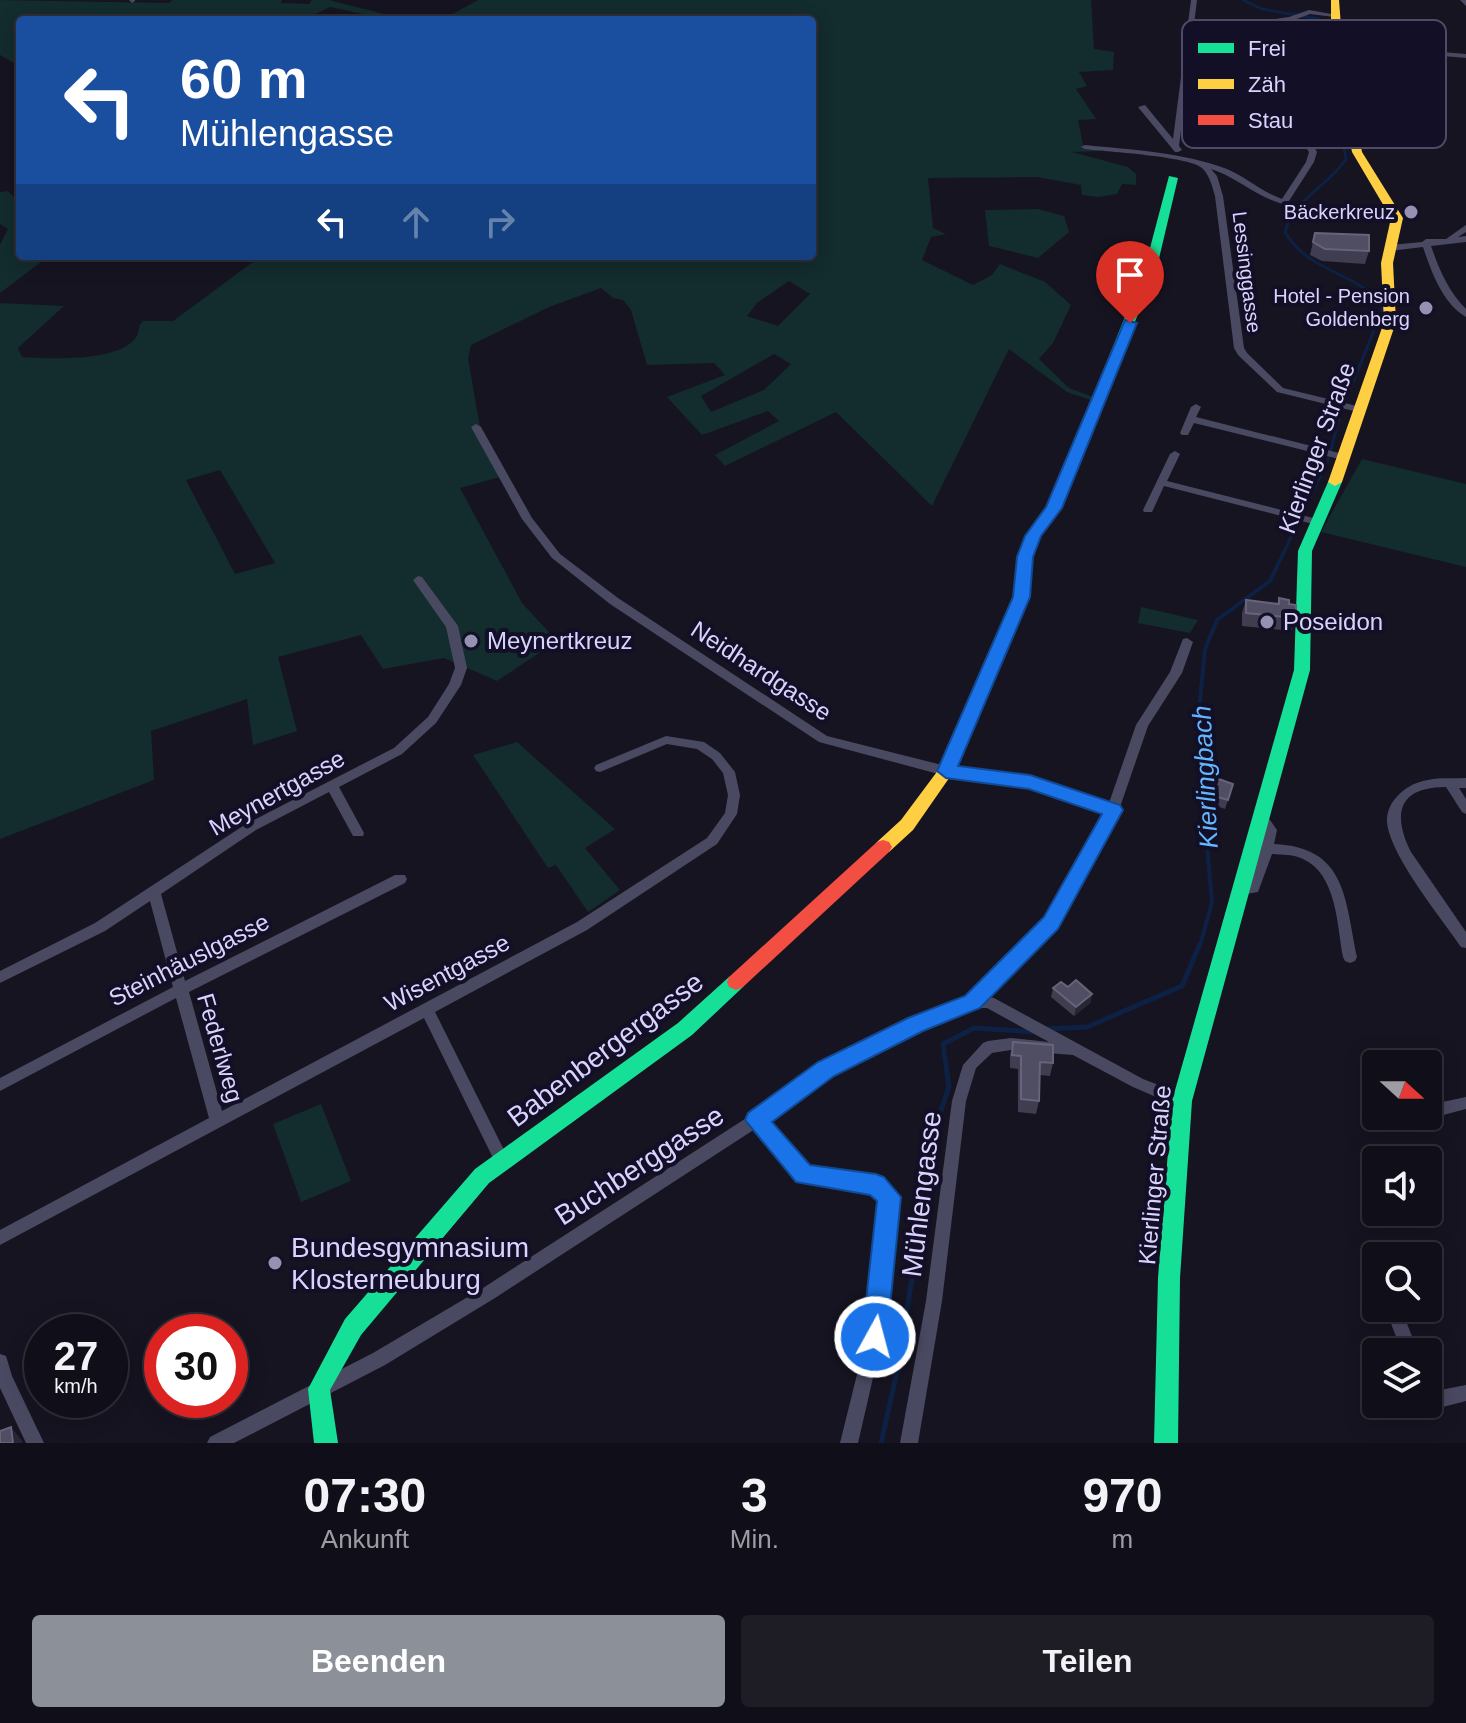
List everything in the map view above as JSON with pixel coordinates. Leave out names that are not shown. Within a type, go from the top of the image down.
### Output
[{"type":"main road","points":[[1356,148],[1389,201],[1403,232]]},
{"type":"main road","name":"Babenbergergasse","points":[[319,1389],[353,1327],[387,1284],[501,1159],[685,1029],[907,825],[946,771],[1021,597],[1025,557],[1033,536],[1054,508],[1141,295],[1173,178]]},
{"type":"main road","name":"Kierlinger Straße","points":[[1166,1443],[1169,1278],[1182,1101],[1302,670],[1305,551],[1349,407],[1390,322],[1392,305],[1387,272],[1390,248],[1403,232]]},
{"type":"main road","points":[[319,1389],[326,1443]]},
{"type":"street","points":[[1192,20],[1194,0]]},
{"type":"street","points":[[1280,20],[1334,8]]},
{"type":"street","points":[[1446,54],[1466,56]]},
{"type":"street","points":[[1176,145],[1182,97]]},
{"type":"street","points":[[1142,107],[1176,145],[1180,157]]},
{"type":"street","points":[[1085,147],[1180,157],[1225,171],[1272,199],[1284,202],[1312,156],[1309,148]]},
{"type":"street","name":"Lessinggasse","points":[[1202,164],[1213,176],[1219,196],[1239,348],[1280,390],[1349,407]]},
{"type":"street","points":[[1449,240],[1466,228]]},
{"type":"street","points":[[1403,232],[1427,242],[1466,249]]},
{"type":"street","points":[[1390,248],[1466,239]]},
{"type":"street","points":[[1427,242],[1434,272],[1455,304],[1466,314]]},
{"type":"street","points":[[1185,433],[1196,407]]},
{"type":"street","points":[[1191,419],[1336,455]]},
{"type":"street","name":"Neidhardgasse","points":[[476,427],[527,519],[556,556],[614,601],[823,739],[946,771],[1030,782],[1113,810]]},
{"type":"street","points":[[1148,510],[1175,454]]},
{"type":"street","points":[[1163,483],[1314,521]]},
{"type":"street","name":"Meynertgasse","points":[[0,977],[66,946],[154,893],[251,827],[398,751],[432,720],[455,685],[461,668],[452,626],[418,580]]},
{"type":"street","points":[[972,1002],[1051,923],[1113,810],[1142,725],[1176,673],[1187,642]]},
{"type":"street","name":"Wisentgasse","points":[[0,1238],[582,926],[712,841],[731,814],[734,795],[729,772],[716,756],[700,745],[666,740],[600,768]]},
{"type":"street","points":[[1466,783],[1426,783],[1412,789],[1394,812],[1393,825],[1404,849],[1466,943]]},
{"type":"street","points":[[1450,784],[1466,809]]},
{"type":"street","points":[[333,787],[358,833]]},
{"type":"street","points":[[1240,890],[1253,888],[1267,849],[1271,830],[1261,816]]},
{"type":"street","points":[[1267,849],[1301,849],[1312,854],[1327,869],[1342,906],[1350,957]]},
{"type":"street","name":"Steinhäuslgasse","points":[[0,1085],[180,989],[400,879]]},
{"type":"street","name":"Federlweg","points":[[154,893],[218,1122]]},
{"type":"street","points":[[972,1002],[989,1002],[1138,1083],[1182,1101]]},
{"type":"street","name":"Buchberggasse","points":[[216,1443],[379,1359],[489,1293],[756,1120],[826,1069],[915,1024],[972,1002]]},
{"type":"street","points":[[427,1010],[501,1159]]},
{"type":"street","name":"Mühlengasse","points":[[909,1443],[934,1301],[959,1101],[970,1065],[988,1047],[1011,1044],[1077,1050]]},
{"type":"street","points":[[1442,1109],[1466,1103]]},
{"type":"street","name":"Mühlengasse","points":[[756,1120],[804,1174],[876,1185],[889,1197],[877,1326],[849,1443]]},
{"type":"street","points":[[0,1362],[5,1397],[35,1443]]},
{"type":"street","points":[[1442,1396],[1466,1393]]},
{"type":"green space","points":[[0,0],[169,3],[173,0],[282,0],[281,3],[309,4],[312,0],[329,0],[392,16],[372,16],[330,7],[311,16],[16,16],[16,64],[0,55]]},
{"type":"green space","points":[[478,0],[1091,0],[1094,49],[1114,52],[1113,70],[1079,72],[1087,86],[1076,89],[1096,119],[1078,120],[1083,145],[1101,151],[1072,152],[1128,167],[1136,174],[1136,185],[1122,184],[1117,194],[1098,197],[1082,195],[1081,185],[1037,177],[928,178],[933,228],[946,234],[931,237],[922,260],[973,285],[992,275],[1000,264],[1045,282],[1071,305],[1053,343],[1039,359],[1069,388],[1093,397],[1091,400],[1067,392],[1009,349],[932,506],[836,412],[725,466],[715,455],[779,421],[768,411],[702,435],[667,397],[725,375],[714,363],[647,365],[631,310],[623,300],[613,298],[601,288],[549,307],[471,345],[468,358],[479,422],[500,477],[460,488],[522,603],[557,641],[497,681],[444,658],[383,669],[361,635],[278,657],[297,731],[253,745],[247,699],[151,731],[154,780],[0,839],[0,303],[64,306],[18,348],[22,357],[100,355],[128,345],[143,321],[173,321],[256,260],[816,260],[816,16],[449,16]],"holes":[[[789,281],[810,294],[778,326],[747,316],[757,303]],[[774,354],[791,364],[764,390],[711,412],[701,396]],[[220,470],[275,563],[235,574],[186,480]]]},
{"type":"green space","points":[[8,191],[16,199],[16,260],[44,260],[0,293],[0,245],[8,229],[0,224],[0,192]]},
{"type":"green space","points":[[1038,209],[1064,216],[1069,232],[1038,258],[989,246],[985,210]]},
{"type":"green space","points":[[1362,459],[1466,484],[1466,567],[1321,532]]},
{"type":"green space","points":[[1141,607],[1198,620],[1190,633],[1138,623]]},
{"type":"green space","points":[[517,742],[615,829],[585,848],[620,890],[588,912],[556,865],[548,868],[473,755]]},
{"type":"green space","points":[[321,1104],[351,1181],[301,1202],[273,1124]]},
{"type":"building","points":[[1315,233],[1369,235],[1369,251],[1325,249],[1313,242]]},
{"type":"building","points":[[1279,598],[1296,605],[1296,618],[1246,613],[1246,600],[1279,604]]},
{"type":"building","points":[[1216,778],[1233,784],[1228,800],[1214,796]]},
{"type":"building","points":[[1076,980],[1092,994],[1076,1007],[1053,988],[1061,982],[1068,987]]},
{"type":"building","points":[[1013,1042],[1053,1045],[1053,1063],[1040,1062],[1039,1101],[1021,1099],[1021,1056],[1012,1055]]},
{"type":"building","points":[[11,1427],[13,1443],[0,1443],[0,1431]]},
{"type":"waterway","name":"Kierlingbach","points":[[1243,0],[1262,9],[1320,20]]},
{"type":"waterway","name":"Kierlingbach","points":[[1283,554],[1328,460],[1341,412],[1383,308],[1362,287],[1307,257],[1285,232],[1296,210],[1339,169],[1346,159],[1344,148]]},
{"type":"waterway","name":"Kierlingbach","points":[[1200,946],[1212,902],[1197,730],[1205,649],[1217,620],[1270,581],[1284,552]]},
{"type":"waterway","name":"Kierlingbach","points":[[1044,1029],[1087,1027],[1182,986],[1200,944]]},
{"type":"waterway","name":"Kierlingbach","points":[[881,1443],[897,1372],[937,1122],[949,1087],[943,1044],[974,1028],[1036,1032]]},
{"type":"traffic: fast","points":[[1116,354],[1151,267],[1173,178]]},
{"type":"traffic: fast","points":[[1166,1443],[1169,1278],[1182,1101],[1302,670],[1305,551],[1335,482]]},
{"type":"traffic: fast","points":[[326,1443],[319,1389],[353,1327],[482,1176],[685,1029],[736,982]]},
{"type":"traffic: slow","points":[[1335,0],[1336,20]]},
{"type":"traffic: slow","points":[[1335,482],[1390,322],[1387,263],[1397,218],[1356,148]]},
{"type":"traffic: slow","points":[[883,847],[907,825],[946,771],[1021,597],[1025,557],[1033,536],[1054,508],[1116,354]]},
{"type":"traffic: jam","points":[[736,982],[883,847]]},
{"type":"place","name":"Bäckerkreuz","points":[[1411,212]]},
{"type":"place","name":"Hotel - Pension Goldenberg","points":[[1426,308]]},
{"type":"place","name":"Poseidon","points":[[1267,622]]},
{"type":"place","name":"Meynertkreuz","points":[[471,641]]},
{"type":"place","name":"Bundesgymnasium Klosterneuburg","points":[[275,1263]]},
{"type":"route","points":[[875,1337],[889,1197],[884,1189],[876,1185],[804,1174],[756,1120],[826,1069],[915,1024],[972,1002],[979,991],[1051,923],[1113,810],[1059,789],[1030,782],[946,771],[1021,597],[1025,557],[1033,536],[1054,508],[1130,323]]}]
